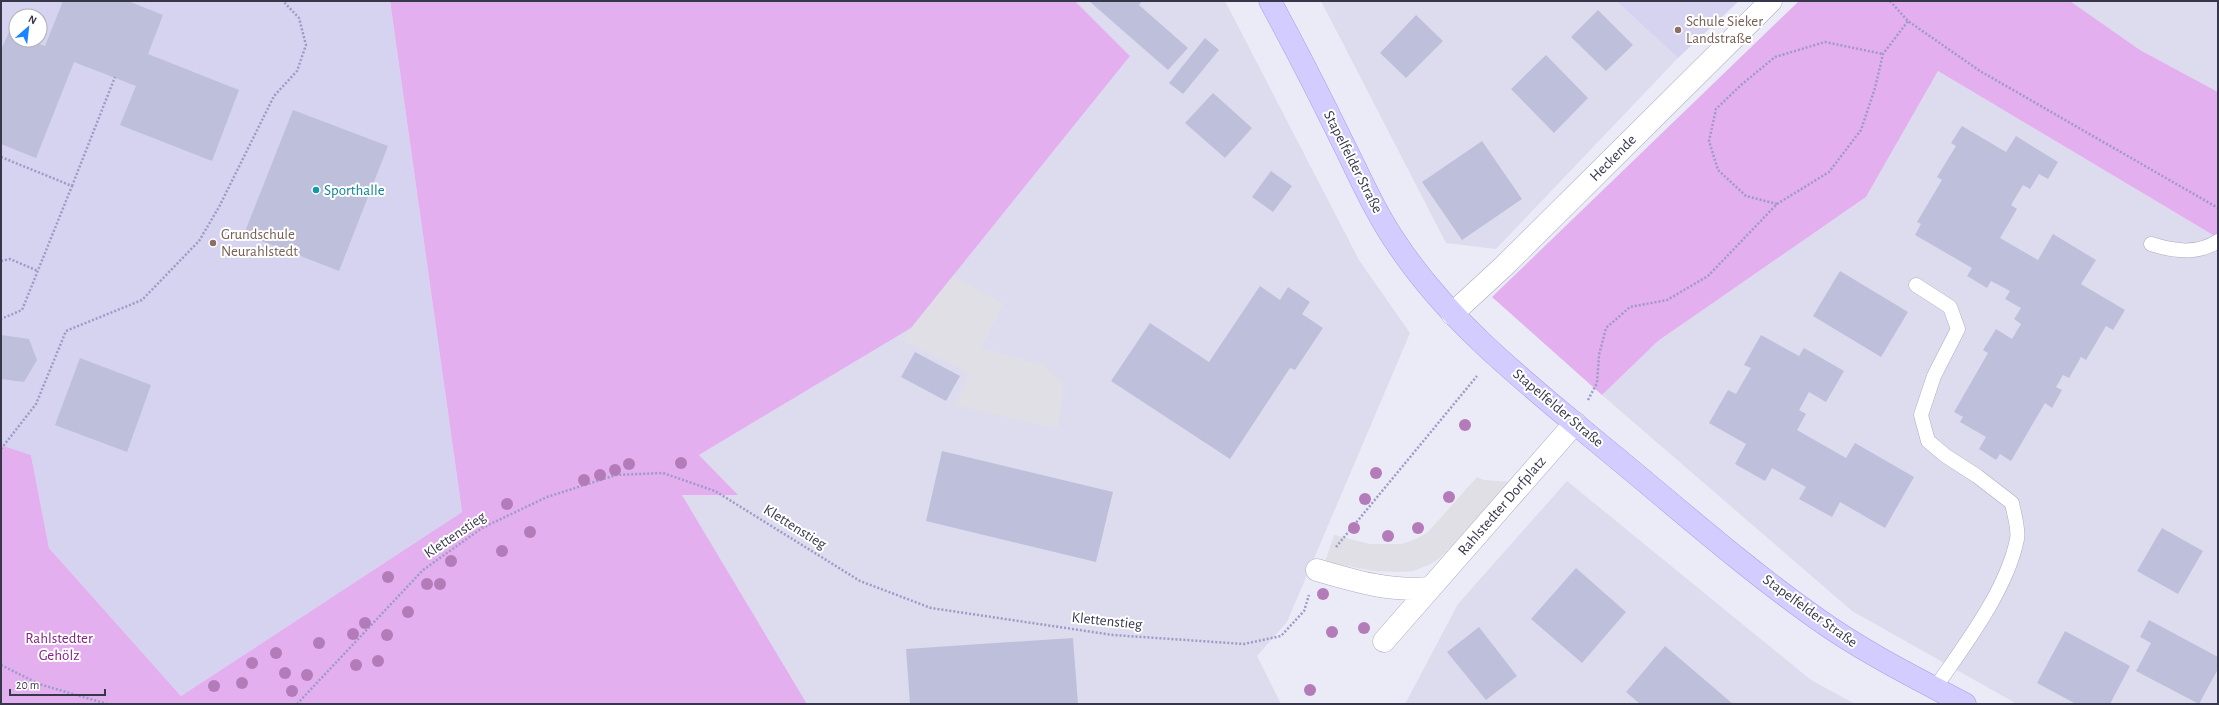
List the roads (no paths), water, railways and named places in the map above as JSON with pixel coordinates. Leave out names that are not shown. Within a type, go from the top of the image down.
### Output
[{"type":"street","name":"Stapelfelder Straße","points":[[1270,1],[1307,68],[1382,219],[1396,244],[1419,275],[1452,314],[1495,355],[1575,423],[1724,547],[1816,618],[1863,649],[1965,704]]},
{"type":"street","name":"Heckende","points":[[1452,314],[1504,266],[1771,1]]},
{"type":"street","name":"Rahlstedter Dorfplatz","points":[[1384,641],[1575,423]]},
{"type":"street","points":[[1317,570],[1373,585],[1412,590],[1430,588]]},
{"type":"lane","points":[[2151,244],[2176,251],[2189,251],[2204,248],[2218,242]]},
{"type":"lane","points":[[1916,285],[1950,307],[1958,329],[1934,376],[1921,415],[1928,441],[1946,456],[1977,476],[2012,503],[2018,538],[2005,576],[1987,608],[1935,688]]},
{"type":"place","name":"Schule Sieker Landstraße","points":[[1678,30]]},
{"type":"place","name":"Sporthalle","points":[[316,190]]},
{"type":"place","name":"Grundschule Neurahlstedt","points":[[213,243]]},
{"type":"park label","name":"Rahlstedter Gehölz","points":[[59,646]]}]
